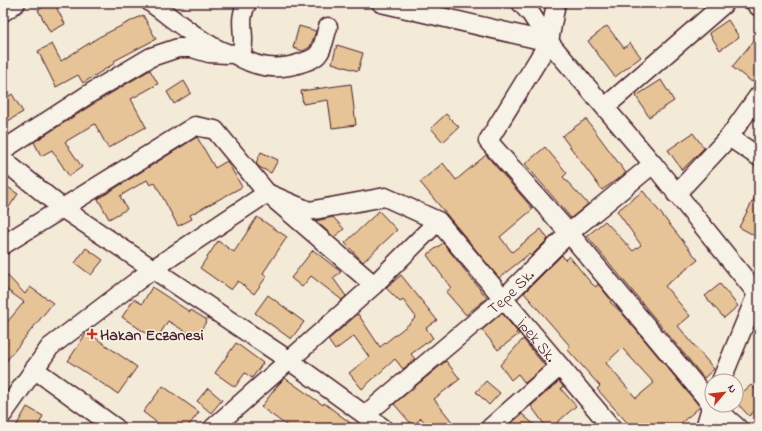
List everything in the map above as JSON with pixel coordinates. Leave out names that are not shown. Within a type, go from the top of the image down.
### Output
[{"type":"street","points":[[3,12],[16,3]]},
{"type":"street","points":[[151,3],[190,31],[247,62],[263,67],[278,69],[310,60],[319,53],[328,27]]},
{"type":"street","points":[[3,150],[92,92],[151,57],[178,48],[192,48],[209,53],[232,54],[242,51],[243,45],[241,23],[243,11],[247,3]]},
{"type":"street","points":[[381,3],[549,42]]},
{"type":"street","points":[[521,3],[531,14],[549,42],[653,164],[758,293],[724,373]]},
{"type":"street","points":[[556,3],[549,42],[488,141],[568,233],[704,395]]},
{"type":"street","points":[[605,107],[725,3]]},
{"type":"street","points":[[755,3],[759,7]]},
{"type":"street","points":[[676,194],[729,136],[759,94]]},
{"type":"street","points":[[3,245],[195,126],[215,130],[267,193],[374,285]]},
{"type":"street","points":[[729,136],[759,157]]},
{"type":"street","points":[[3,160],[62,208],[290,361],[383,428]]},
{"type":"street","name":"Tepe Sk.","points":[[365,415],[504,298],[568,233],[653,164]]},
{"type":"street","points":[[5,409],[50,347],[153,269],[267,193]]},
{"type":"street","name":"İpek Sk.","points":[[267,193],[309,211],[385,197],[438,221],[560,366],[602,424]]},
{"type":"street","points":[[213,428],[374,285],[438,221]]},
{"type":"street","points":[[490,428],[560,366]]},
{"type":"street","points":[[34,369],[116,428]]},
{"type":"street","points":[[706,428],[710,413]]},
{"type":"street","points":[[721,413],[738,428]]},
{"type":"building","points":[[51,3],[54,3],[65,24],[50,32],[38,10]]},
{"type":"building","points":[[143,15],[156,39],[114,61],[115,63],[83,83],[78,75],[56,87],[38,51],[52,44],[61,61],[99,37]]},
{"type":"building","points":[[728,20],[739,37],[720,50],[709,33]]},
{"type":"building","points":[[299,26],[316,31],[310,47],[303,51],[293,48]]},
{"type":"building","points":[[607,26],[624,48],[630,43],[641,57],[615,77],[588,41]]},
{"type":"building","points":[[759,34],[759,73],[752,82],[732,67]]},
{"type":"building","points":[[337,45],[363,53],[358,71],[332,63]]},
{"type":"building","points":[[150,70],[158,84],[131,99],[146,127],[108,148],[95,124],[65,142],[82,167],[69,176],[52,150],[41,156],[34,142]]},
{"type":"building","points":[[661,80],[674,101],[649,117],[636,96]]},
{"type":"building","points":[[184,81],[191,93],[174,104],[167,92]]},
{"type":"building","points":[[351,84],[356,125],[332,128],[328,100],[303,104],[301,91]]},
{"type":"building","points":[[12,94],[23,112],[3,124],[3,100]]},
{"type":"building","points":[[446,114],[459,127],[443,142],[431,128]]},
{"type":"building","points":[[586,119],[626,173],[602,190],[562,136]]},
{"type":"building","points":[[693,133],[704,148],[682,170],[668,150]]},
{"type":"building","points":[[197,137],[215,168],[227,161],[242,187],[190,215],[192,219],[178,226],[155,183],[150,185],[147,180],[120,196],[127,209],[109,219],[98,199]]},
{"type":"building","points":[[545,147],[567,173],[563,177],[588,204],[571,218],[525,164]]},
{"type":"building","points":[[261,152],[278,160],[271,173],[259,167],[256,163]]},
{"type":"building","points":[[486,155],[533,209],[500,237],[512,252],[541,229],[548,239],[531,256],[529,254],[499,278],[420,182],[443,163],[456,180]]},
{"type":"building","points":[[3,184],[18,194],[3,216]]},
{"type":"building","points":[[759,189],[759,238],[739,227]]},
{"type":"building","points":[[643,191],[698,260],[665,286],[690,316],[678,326],[714,369],[710,373],[704,373],[704,378],[587,236],[605,221],[633,251],[641,245],[617,211]]},
{"type":"building","points":[[379,211],[397,230],[363,262],[345,243]]},
{"type":"building","points":[[257,217],[287,237],[263,273],[267,276],[254,294],[238,281],[231,290],[200,268],[218,241],[234,252]]},
{"type":"building","points":[[333,217],[344,229],[334,237],[316,221]]},
{"type":"building","points":[[443,243],[487,298],[466,315],[446,292],[451,288],[427,255]]},
{"type":"building","points":[[86,248],[103,260],[91,275],[75,263]]},
{"type":"building","points":[[313,250],[341,272],[333,278],[346,296],[342,300],[311,276],[302,287],[291,278]]},
{"type":"building","points":[[562,255],[565,260],[569,256],[591,283],[596,287],[598,284],[611,300],[610,302],[622,313],[700,407],[675,428],[632,428],[597,389],[600,386],[567,349],[570,346],[524,293]],"holes":[[[622,348],[654,383],[636,398],[606,363]]]},
{"type":"building","points":[[3,271],[25,294],[30,287],[53,303],[3,365],[3,327],[24,302],[3,287]]},
{"type":"building","points":[[401,275],[437,320],[426,328],[433,338],[411,354],[415,359],[403,369],[395,359],[362,389],[349,373],[369,357],[354,336],[335,350],[328,340],[358,314],[380,347],[409,324],[416,317],[403,300],[400,302],[386,288]]},
{"type":"building","points":[[720,284],[738,306],[724,318],[705,296]]},
{"type":"building","points":[[152,287],[190,312],[191,310],[207,320],[196,338],[168,321],[156,340],[122,317],[134,299],[142,304]]},
{"type":"building","points":[[268,295],[304,322],[291,339],[255,313]]},
{"type":"building","points":[[502,313],[519,334],[498,350],[482,330]]},
{"type":"building","points":[[87,332],[137,367],[118,394],[68,361]]},
{"type":"building","points":[[523,339],[545,366],[525,383],[518,374],[511,380],[500,365]]},
{"type":"building","points":[[236,343],[263,363],[252,378],[245,373],[235,387],[215,373]]},
{"type":"building","points":[[446,361],[460,379],[434,399],[457,428],[429,428],[421,418],[413,426],[394,404]]},
{"type":"building","points":[[285,378],[323,405],[324,403],[357,428],[290,428],[261,407]]},
{"type":"building","points":[[486,381],[500,393],[489,405],[476,392]]},
{"type":"building","points":[[559,381],[563,386],[561,389],[576,406],[551,428],[547,428],[531,406]]},
{"type":"building","points":[[751,385],[759,393],[759,407],[749,416],[744,411],[744,391]]},
{"type":"building","points":[[163,386],[199,412],[187,428],[164,428],[143,412]]},
{"type":"building","points":[[208,388],[222,400],[211,413],[197,401]]},
{"type":"building","points":[[27,407],[43,416],[37,428],[15,428]]},
{"type":"building","points":[[522,414],[538,428],[506,428]]},
{"type":"place","name":"Hakan Eczanesi","points":[[92,334]]}]
